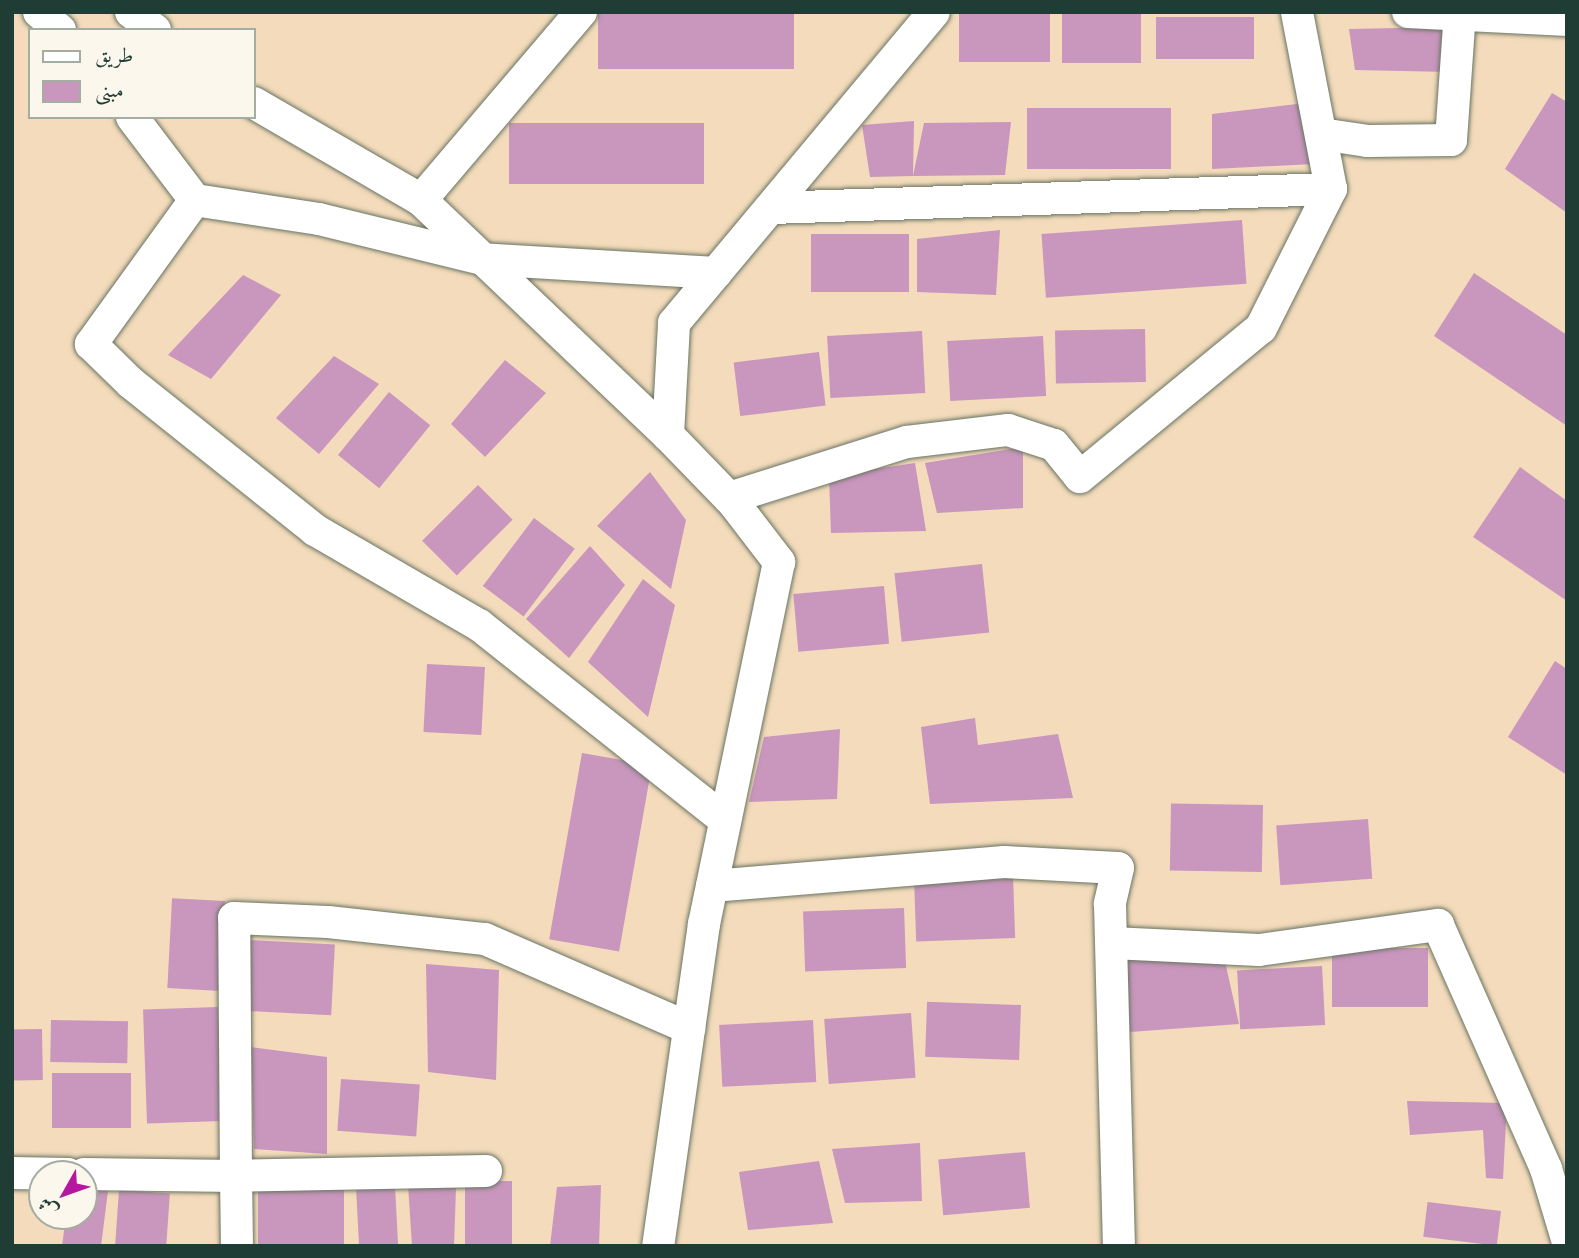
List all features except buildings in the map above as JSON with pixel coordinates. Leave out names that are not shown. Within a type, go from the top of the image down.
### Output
[{"type":"street","points":[[39,12],[58,28]]},
{"type":"street","points":[[131,12],[152,28]]},
{"type":"street","points":[[421,200],[581,12]]},
{"type":"street","points":[[668,435],[674,323],[934,12]]},
{"type":"street","points":[[729,498],[907,442],[1008,430],[1054,446],[1080,477],[1261,328],[1331,190],[1297,12]]},
{"type":"street","points":[[1408,12],[1567,20]]},
{"type":"street","points":[[1321,134],[1368,141],[1451,140],[1460,13]]},
{"type":"street","points":[[256,104],[421,200],[668,435],[729,498],[779,562],[712,886],[658,1246]]},
{"type":"street","points":[[134,119],[195,200],[319,219],[482,259],[716,273]]},
{"type":"street","points":[[771,208],[1331,190]]},
{"type":"street","points":[[195,200],[91,344],[131,383],[315,530],[479,625],[725,820]]},
{"type":"street","points":[[712,886],[1004,862],[1118,868],[1110,904],[1119,1246]]},
{"type":"street","points":[[237,1246],[234,918],[328,922],[485,939],[689,1028]]},
{"type":"street","points":[[1111,943],[1259,950],[1437,925],[1546,1169],[1567,1239]]},
{"type":"street","points":[[98,1174],[236,1176],[486,1171]]}]
